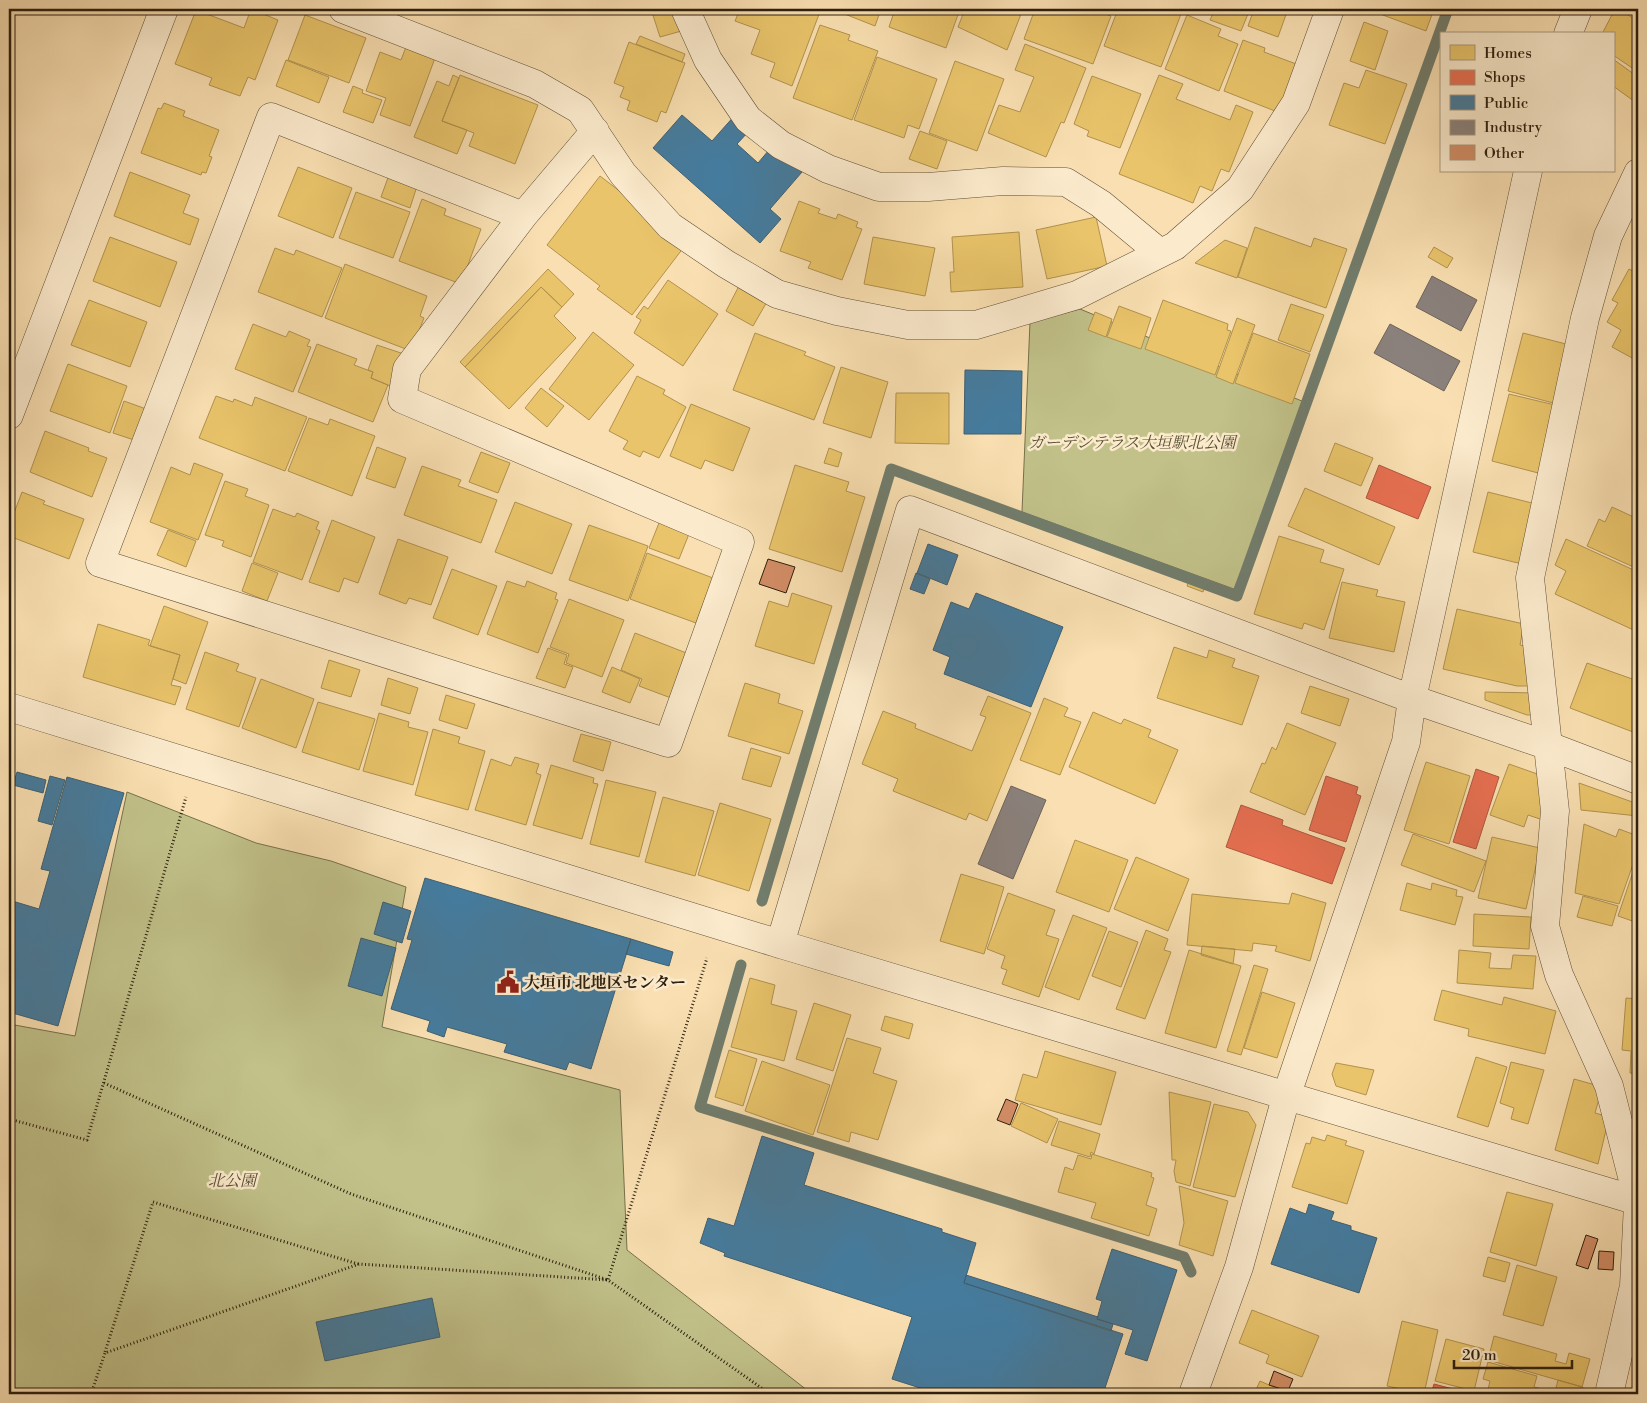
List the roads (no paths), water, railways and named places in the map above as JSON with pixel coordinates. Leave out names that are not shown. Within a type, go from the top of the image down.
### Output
[{"type":"street","points":[[9,415],[164,9]]},
{"type":"street","points":[[343,9],[535,84],[580,110],[623,174],[670,226],[726,264],[777,294],[837,312],[908,325],[976,325],[1076,295],[1175,246],[1240,189],[1296,103],[1326,10]]},
{"type":"street","points":[[685,9],[708,60],[748,119],[789,149],[828,169],[879,187],[928,187],[1003,181],[1066,182],[1100,204],[1160,253]]},
{"type":"street","points":[[1569,32],[1578,9]]},
{"type":"street","points":[[523,216],[271,117],[100,563],[668,743],[740,542],[402,399],[407,369],[523,216],[594,131]]},
{"type":"street","points":[[1192,1394],[1239,1267],[1287,1094],[1406,742],[1412,699],[1528,172]]},
{"type":"street","points":[[1609,1394],[1634,1286],[1638,1202],[1609,1086],[1559,975],[1545,926],[1555,811],[1530,578],[1585,318],[1608,236],[1638,173]]},
{"type":"street","points":[[780,944],[910,510],[1412,699],[1549,746],[1638,780]]},
{"type":"street","points":[[9,707],[780,944],[1287,1094],[1638,1202]]},
{"type":"waterway","points":[[762,901],[891,469],[1237,596],[1448,9]]},
{"type":"waterway","points":[[741,965],[700,1107],[1184,1257],[1191,1272]]},
{"type":"place","name":"大垣市 北地区センター","points":[[508,982]]},
{"type":"park label","name":"ガーデンテラス大垣駅北公園","points":[[1132,442]]},
{"type":"park label","name":"北公園","points":[[232,1180]]}]
